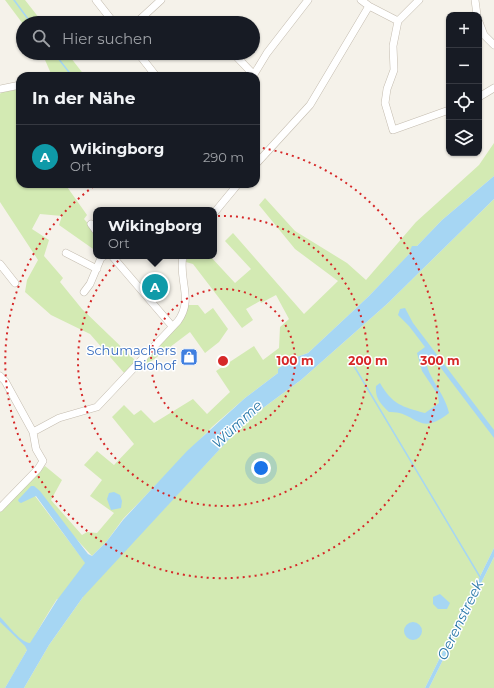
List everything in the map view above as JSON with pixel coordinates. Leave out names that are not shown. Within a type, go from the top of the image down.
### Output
[{"type":"street","points":[[96,0],[109,16]]},
{"type":"street","points":[[144,16],[161,0]]},
{"type":"street","points":[[256,72],[267,53],[308,0]]},
{"type":"street","points":[[361,0],[369,6],[398,21]]},
{"type":"street","points":[[419,0],[398,21],[393,46],[394,70],[387,89],[385,103],[393,130],[446,111]]},
{"type":"street","points":[[475,0],[477,12]]},
{"type":"street","points":[[260,160],[310,105],[369,6]]},
{"type":"street","points":[[482,29],[484,34],[494,45]]},
{"type":"street","points":[[143,60],[153,72]]},
{"type":"street","points":[[240,60],[251,72]]},
{"type":"street","points":[[0,89],[16,86]]},
{"type":"street","points":[[482,95],[494,88]]},
{"type":"street","points":[[217,209],[235,188]]},
{"type":"street","points":[[66,253],[96,269]]},
{"type":"street","points":[[84,292],[90,284],[101,259]]},
{"type":"street","points":[[115,259],[172,326]]},
{"type":"street","points":[[33,432],[59,418],[97,407],[182,315],[186,307],[183,259]]},
{"type":"street","points":[[0,264],[15,284]]},
{"type":"street","points":[[0,376],[6,381],[33,432],[36,449],[43,460],[38,469],[0,508]]},
{"type":"green space","points":[[5,0],[25,0],[38,16],[17,16]]},
{"type":"green space","points":[[45,60],[72,60],[82,72],[50,72]]},
{"type":"green space","points":[[16,89],[16,188],[68,188],[87,215],[84,219],[93,230],[93,249],[59,225],[62,216],[40,214],[32,229],[49,240],[44,256],[63,278],[60,282],[82,309],[137,362],[125,374],[90,334],[51,315],[25,292],[27,280],[38,260],[0,202],[0,94],[2,91]]},
{"type":"green space","points":[[494,143],[494,176],[442,220],[369,296],[308,353],[291,359],[278,373],[245,398],[212,427],[123,519],[107,541],[92,556],[29,488],[84,561],[99,578],[232,436],[263,408],[301,380],[387,304],[494,199],[494,548],[425,688],[24,688],[49,645],[83,597],[57,599],[5,688],[0,688],[0,512],[45,466],[62,480],[51,500],[82,535],[87,532],[97,533],[114,513],[90,496],[102,480],[84,465],[97,451],[114,465],[134,444],[112,417],[124,405],[134,415],[141,410],[154,423],[193,399],[207,414],[230,392],[216,371],[254,346],[263,360],[279,348],[280,327],[289,319],[276,295],[261,303],[260,301],[246,309],[253,320],[242,328],[193,264],[186,262],[187,259],[213,259],[235,283],[251,269],[225,241],[233,233],[304,314],[338,281],[295,249],[259,205],[265,198],[295,231],[347,263],[366,280],[416,222],[479,165]]},
{"type":"green space","points":[[188,305],[198,305],[205,314],[213,308],[228,329],[219,342],[205,353],[190,332],[137,372],[136,370]]},
{"type":"green space","points":[[494,557],[494,688],[429,688]]},
{"type":"water","name":"Wümme","points":[[494,176],[494,199],[387,304],[301,380],[263,408],[232,436],[83,597],[49,645],[24,688],[5,688],[27,650],[25,646],[0,622],[0,617],[22,640],[30,643],[57,600],[85,563],[36,496],[21,503],[19,502],[18,500],[31,486],[34,486],[40,491],[88,554],[92,556],[187,451],[245,398],[278,373],[278,369],[291,359],[308,353],[369,296],[411,252],[410,250],[412,246],[417,246],[442,220]]},
{"type":"water","points":[[405,308],[413,323],[494,430],[494,438],[431,355],[426,360],[429,373],[444,399],[449,413],[439,420],[424,423],[418,422],[406,415],[389,412],[381,403],[377,397],[376,390],[376,386],[380,383],[393,400],[410,409],[425,413],[439,403],[438,395],[422,371],[417,353],[425,347],[409,326],[398,315],[400,309]]},
{"type":"water","points":[[114,492],[120,495],[122,501],[121,508],[111,510],[107,499],[109,493]]},
{"type":"water","name":"Oerenstreek","points":[[494,548],[494,557],[429,688],[425,688]]},
{"type":"water","points":[[440,594],[450,603],[447,609],[438,609],[433,604],[433,597]]},
{"type":"water","points":[[409,622],[417,622],[422,627],[420,638],[417,640],[409,640],[404,635],[404,627]]},
{"type":"waterway","points":[[14,0],[26,16]]},
{"type":"waterway","points":[[59,60],[69,72]]},
{"type":"waterway","name":"Oerenstreek","points":[[351,361],[480,577]]},
{"type":"place","name":"Wikingborg","points":[[155,287]]},
{"type":"place","name":"Schumachers Biohof","points":[[189,357]]}]
